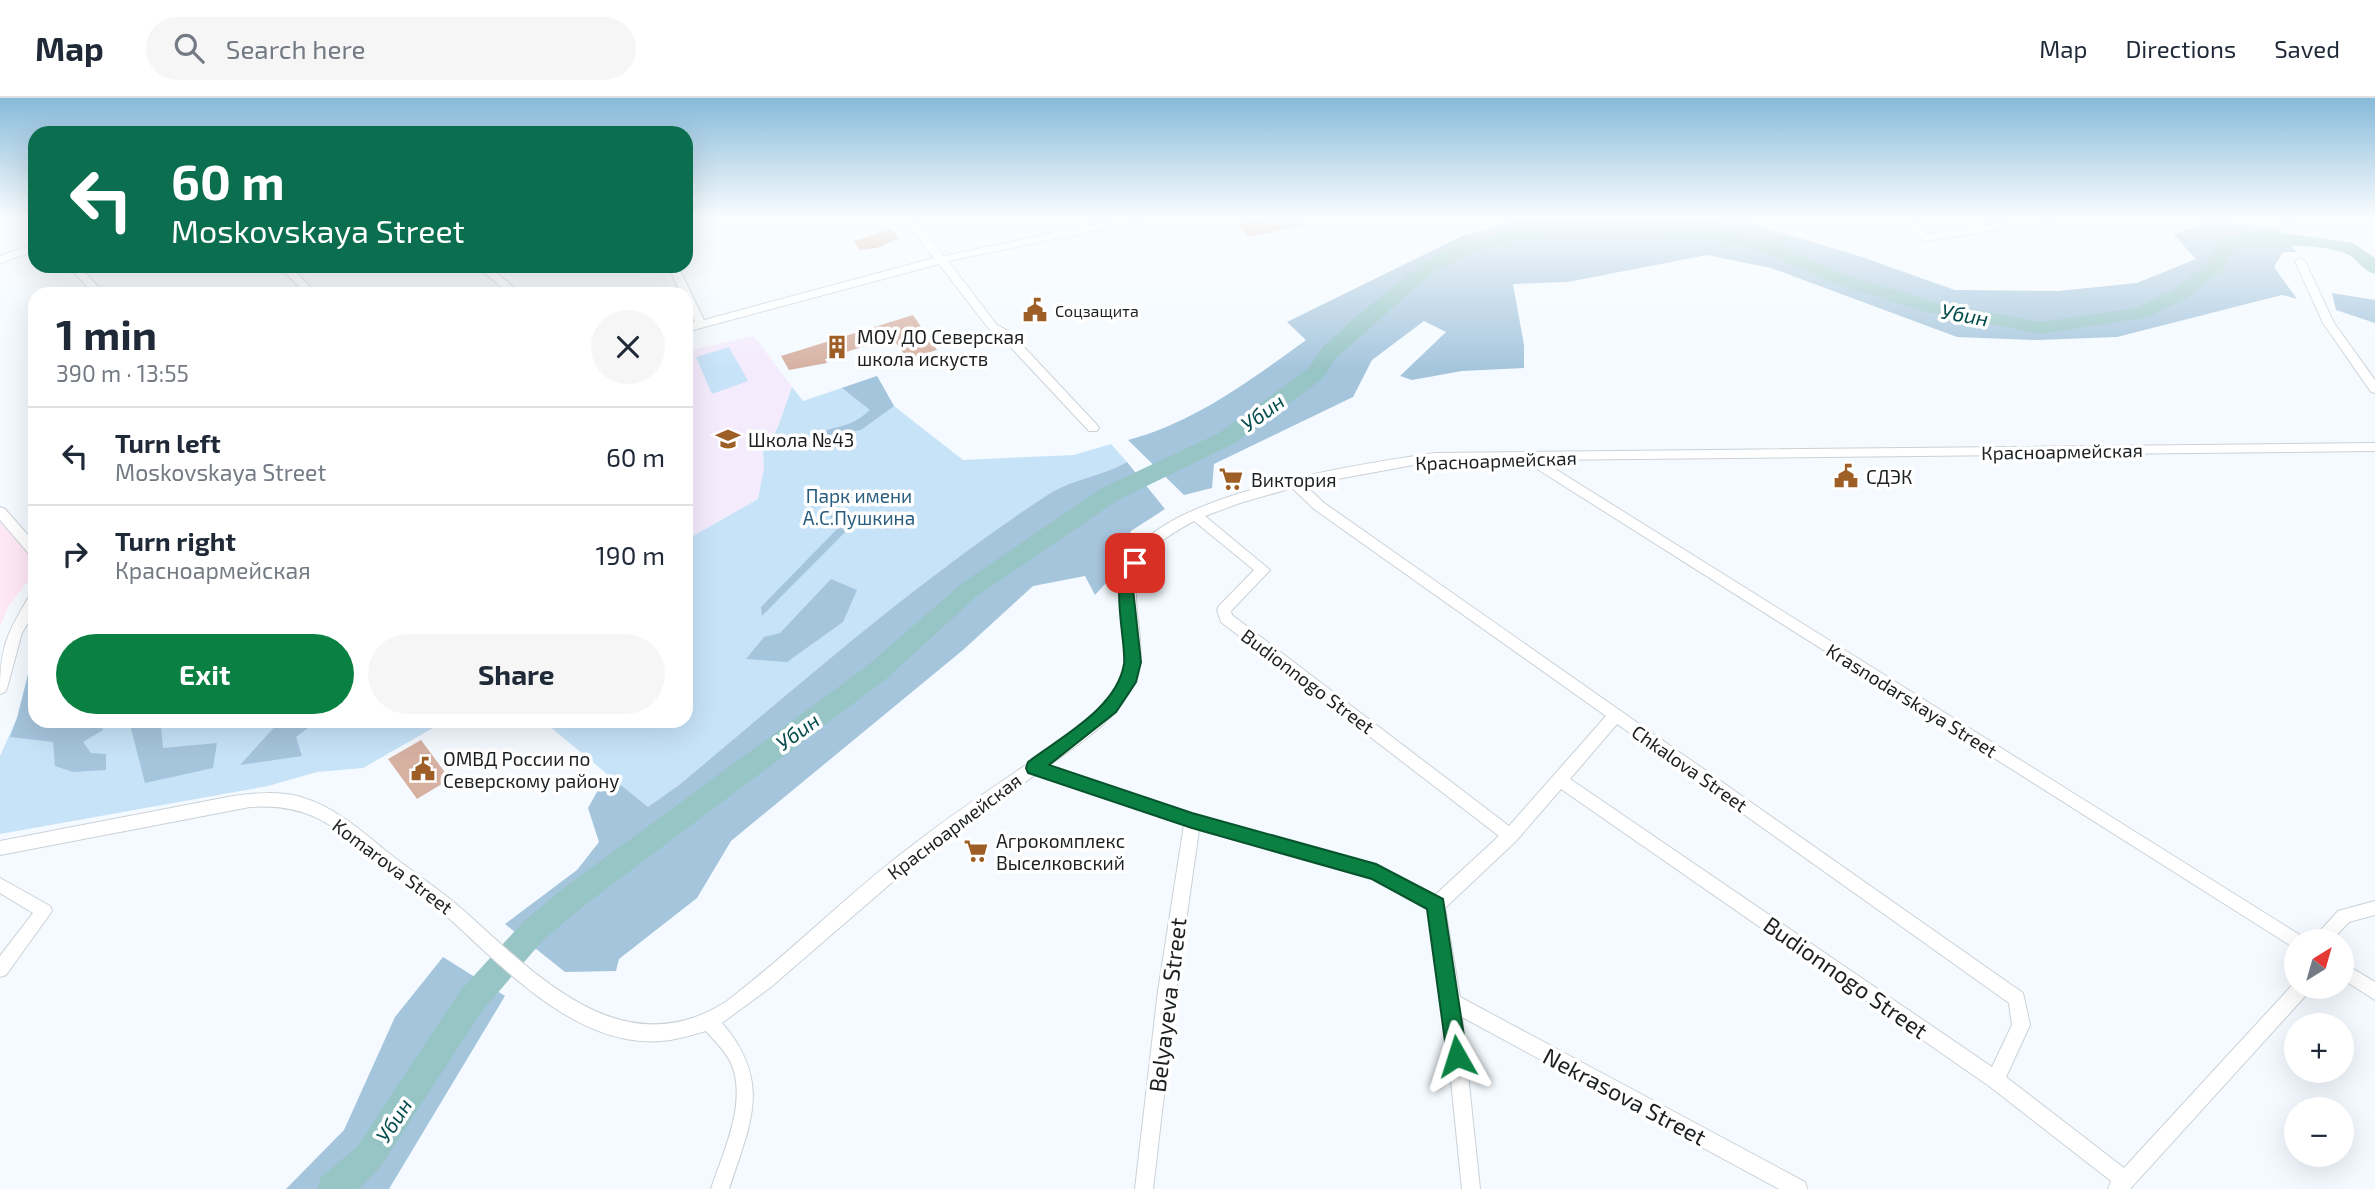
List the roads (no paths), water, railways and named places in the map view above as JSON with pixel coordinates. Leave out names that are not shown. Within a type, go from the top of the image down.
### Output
[{"type":"street","points":[[693,326],[911,268]]},
{"type":"street","points":[[948,268],[953,279],[993,327],[1006,335],[1093,428]]},
{"type":"street","points":[[2303,268],[2329,323],[2375,389]]},
{"type":"street","points":[[80,273],[94,287]]},
{"type":"street","points":[[291,273],[305,287]]},
{"type":"street","points":[[490,273],[508,287]]},
{"type":"street","points":[[693,307],[701,324]]},
{"type":"street","name":"Красноармейская","points":[[710,1022],[919,848],[1034,768],[1110,707],[1128,682],[1133,662],[1125,589],[1142,550],[1174,527],[1216,507],[1343,472],[1435,457],[2375,447]]},
{"type":"street","name":"Krasnodarskaya Street","points":[[1527,458],[2284,934]]},
{"type":"street","name":"Chkalova Street","points":[[1295,484],[1320,506],[2017,999],[2021,1025],[1995,1080]]},
{"type":"street","points":[[0,512],[28,544]]},
{"type":"street","name":"Budionnogo Street","points":[[1196,516],[1263,570],[1224,610],[1226,618],[1510,836]]},
{"type":"street","points":[[0,688],[15,632],[28,611]]},
{"type":"street","points":[[1436,905],[1510,836],[1561,781],[1616,715]]},
{"type":"street","points":[[1034,768],[1192,821],[1376,873],[1436,905]]},
{"type":"street","name":"Budionnogo Street","points":[[1561,781],[1995,1080],[2121,1185]]},
{"type":"street","name":"Komarova Street","points":[[0,848],[246,802],[295,802],[319,810],[348,830],[457,915],[484,944],[549,997],[602,1024],[652,1035],[710,1022]]},
{"type":"street","name":"Belyayeva Street","points":[[1144,1189],[1167,991],[1192,821]]},
{"type":"street","points":[[0,885],[44,911],[0,969]]},
{"type":"street","points":[[1436,905],[1452,1002],[1471,1189]]},
{"type":"street","points":[[2331,929],[2344,916],[2375,908]]},
{"type":"street","points":[[2354,978],[2375,992]]},
{"type":"street","points":[[2121,1185],[2291,999]]},
{"type":"street","name":"Nekrasova Street","points":[[1452,1002],[1798,1189]]},
{"type":"street","points":[[710,1022],[738,1059],[745,1085],[740,1119],[720,1189]]},
{"type":"waterway","name":"Убин","points":[[333,1189],[368,1158],[471,1001],[534,930],[575,896],[876,673],[969,590],[1110,494],[1227,438],[1315,374],[1330,352],[1359,324],[1428,268]]},
{"type":"waterway","name":"Убин","points":[[1814,268],[1840,279],[1933,308],[2042,328],[2141,313],[2180,294],[2214,268]]},
{"type":"place","name":"Соцзащита","points":[[1035,310]]},
{"type":"place","name":"МОУ ДО Северская школа искуств","points":[[837,347]]},
{"type":"place","name":"Школа №43","points":[[728,439]]},
{"type":"place","name":"СДЭК","points":[[1846,476]]},
{"type":"place","name":"Виктория","points":[[1231,479]]},
{"type":"place","name":"ОМВД России по Северскому району","points":[[423,769]]},
{"type":"place","name":"Агрокомплекс Выселковский","points":[[976,851]]},
{"type":"park label","name":"Парк имени А.С.Пушкина","points":[[859,506]]}]
